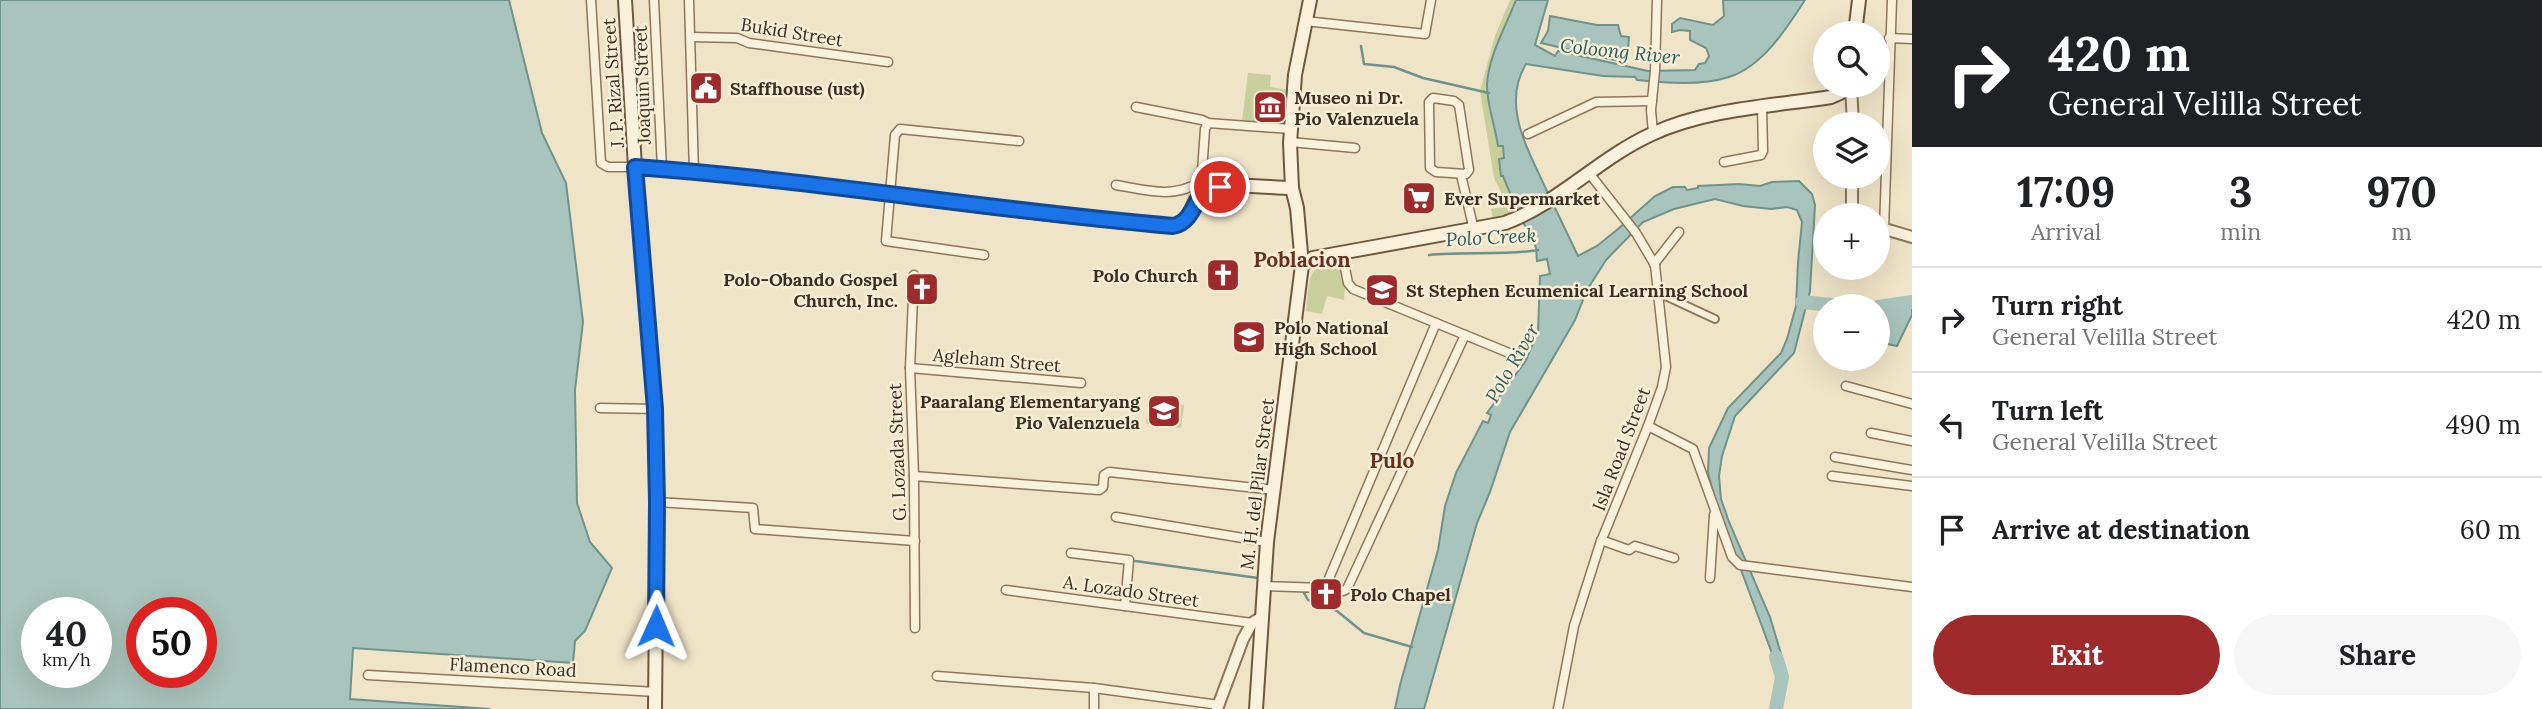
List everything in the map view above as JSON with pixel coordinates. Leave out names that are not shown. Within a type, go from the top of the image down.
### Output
[{"type":"main road","name":"J. P. Rizal Street","points":[[625,0],[635,167],[655,409],[655,709]]},
{"type":"main road","name":"M. H. del Pilar Street","points":[[1256,709],[1257,620],[1302,265],[1297,208],[1292,188],[1290,136],[1295,75],[1310,0]]},
{"type":"main road","points":[[1856,21],[1859,0]]},
{"type":"main road","points":[[1302,265],[1308,259],[1505,223],[1525,216],[1550,201],[1653,133],[1689,120],[1824,98]]},
{"type":"main road","points":[[635,167],[891,193],[1093,220],[1173,226],[1183,223],[1189,216],[1201,188],[1292,188]]},
{"type":"street","points":[[591,0],[601,163],[605,167],[635,167]]},
{"type":"street","name":"Joaquin Street","points":[[654,0],[662,169]]},
{"type":"street","points":[[689,0],[694,173]]},
{"type":"street","points":[[1305,21],[1425,34],[1431,0]]},
{"type":"street","points":[[1653,133],[1657,0]]},
{"type":"street","points":[[1890,25],[1892,0]]},
{"type":"street","name":"Bukid Street","points":[[691,37],[737,38],[749,43],[888,62]]},
{"type":"street","points":[[1890,38],[1912,39]]},
{"type":"street","points":[[1431,98],[1459,105],[1469,170],[1461,175],[1436,172],[1430,168],[1431,98]]},
{"type":"street","points":[[1882,203],[1886,98]]},
{"type":"street","points":[[1528,134],[1596,102],[1652,101]]},
{"type":"street","points":[[1136,107],[1208,123],[1355,148]]},
{"type":"street","points":[[1724,162],[1761,155],[1762,108]]},
{"type":"street","points":[[1116,186],[1173,192],[1201,188],[1208,123]]},
{"type":"street","points":[[984,255],[886,241],[895,135],[900,129],[1019,141]]},
{"type":"street","name":"Isla Road Street","points":[[1559,709],[1574,626],[1601,540],[1648,426],[1666,368],[1657,262],[1589,173]]},
{"type":"street","points":[[1461,175],[1474,230]]},
{"type":"street","points":[[1890,231],[1912,237]]},
{"type":"street","points":[[1657,262],[1679,232]]},
{"type":"street","points":[[1342,253],[1348,283],[1353,289],[1514,355]]},
{"type":"street","name":"G. Lozada Street","points":[[914,275],[910,368],[915,628]]},
{"type":"street","points":[[1659,293],[1715,318]]},
{"type":"street","points":[[1325,588],[1436,323]]},
{"type":"street","points":[[1263,586],[1345,591],[1465,335]]},
{"type":"street","name":"Agleham Street","points":[[910,368],[1081,383]]},
{"type":"street","points":[[1846,386],[1912,404]]},
{"type":"street","points":[[600,408],[655,409]]},
{"type":"street","points":[[1648,426],[1693,449],[1732,557],[1740,565],[1754,569],[1912,587]]},
{"type":"street","points":[[1871,433],[1912,441]]},
{"type":"street","points":[[1835,457],[1912,470]]},
{"type":"street","points":[[1847,478],[1850,460]]},
{"type":"street","points":[[914,476],[1099,490],[1103,486],[1104,475],[1109,472],[1274,490]]},
{"type":"street","points":[[1832,475],[1912,486]]},
{"type":"street","points":[[657,502],[753,509],[755,529],[915,541]]},
{"type":"street","points":[[1710,578],[1715,508]]},
{"type":"street","points":[[1116,517],[1267,542]]},
{"type":"street","points":[[1601,540],[1629,550],[1635,546],[1674,558]]},
{"type":"street","points":[[1071,553],[1129,560],[1125,606]]},
{"type":"street","name":"A. Lozado Street","points":[[1006,590],[1257,620]]},
{"type":"street","points":[[937,676],[1094,688],[1218,707],[1243,639],[1257,620]]},
{"type":"street","name":"Flamenco Road","points":[[369,675],[656,692]]},
{"type":"street","points":[[1094,688],[1094,709]]},
{"type":"green space","points":[[1510,0],[1519,0],[1488,75],[1491,117],[1498,146],[1503,146],[1516,214],[1493,219],[1491,209],[1502,207],[1503,196],[1494,178],[1480,91],[1495,36]]},
{"type":"green space","name":"Museo ni Dr. Pio Valenzuela","points":[[1248,73],[1271,75],[1270,87],[1290,90],[1287,125],[1242,121]]},
{"type":"green space","points":[[1340,259],[1345,285],[1344,300],[1327,296],[1322,314],[1306,311],[1311,276],[1320,265]]},
{"type":"green space","points":[[1149,401],[1184,405],[1181,428],[1146,424]]},
{"type":"water","points":[[0,0],[509,0],[542,133],[566,183],[583,322],[575,390],[577,503],[590,542],[612,568],[585,631],[575,641],[573,663],[353,648],[350,699],[490,709],[0,709]]},
{"type":"water","points":[[1516,0],[1548,0],[1535,45],[1555,56],[1558,51],[1648,71],[1695,70],[1699,64],[1705,63],[1709,56],[1706,48],[1690,40],[1690,31],[1672,32],[1672,24],[1680,18],[1713,25],[1724,16],[1723,0],[1805,0],[1773,45],[1753,64],[1729,77],[1695,83],[1660,82],[1526,64],[1516,95],[1525,142],[1578,256],[1597,246],[1655,196],[1673,187],[1685,187],[1687,190],[1698,186],[1760,186],[1772,182],[1799,181],[1812,194],[1814,203],[1810,291],[1794,353],[1735,416],[1722,456],[1719,476],[1721,499],[1770,617],[1787,674],[1780,675],[1714,497],[1708,472],[1709,448],[1728,408],[1781,353],[1787,339],[1796,306],[1802,222],[1797,210],[1787,207],[1771,209],[1743,206],[1715,199],[1674,209],[1643,222],[1606,260],[1587,290],[1575,320],[1510,432],[1477,523],[1424,709],[1395,709],[1438,550],[1445,506],[1456,473],[1483,421],[1488,423],[1491,415],[1487,413],[1525,362],[1538,332],[1540,276],[1550,274],[1547,259],[1537,261],[1536,248],[1530,233],[1511,208],[1510,193],[1501,176],[1499,159],[1504,158],[1503,146],[1498,146],[1487,85],[1498,42]]},
{"type":"water","name":"Coloong River","points":[[1550,16],[1597,25],[1618,25],[1621,36],[1629,37],[1627,63],[1541,43],[1548,31]]},
{"type":"water","points":[[1912,301],[1912,315],[1897,346],[1890,345],[1890,305]]},
{"type":"waterway","points":[[1361,46],[1364,64],[1394,67],[1423,78],[1489,93]]},
{"type":"waterway","name":"Polo Creek","points":[[1429,255],[1538,250]]},
{"type":"waterway","points":[[1802,302],[1813,303]]},
{"type":"waterway","points":[[1890,305],[1912,302]]},
{"type":"waterway","points":[[1135,561],[1258,578]]},
{"type":"waterway","points":[[1300,591],[1303,591],[1308,600],[1337,611],[1364,633],[1412,647]]},
{"type":"waterway","points":[[1776,657],[1782,677],[1776,709]]},
{"type":"place","name":"Staffhouse (ust)","points":[[706,88]]},
{"type":"place","name":"Museo ni Dr. Pio Valenzuela","points":[[1270,107]]},
{"type":"place","name":"Ever Supermarket","points":[[1419,198]]},
{"type":"place","name":"Polo Church","points":[[1223,275]]},
{"type":"place","name":"Polo-Obando Gospel Church, Inc.","points":[[922,289]]},
{"type":"place","name":"St Stephen Ecumenical Learning School","points":[[1382,290]]},
{"type":"place","name":"Polo National High School","points":[[1249,337]]},
{"type":"place","name":"Paaralang Elementaryang Pio Valenzuela","points":[[1164,411]]},
{"type":"place","name":"Polo Chapel","points":[[1326,594]]},
{"type":"district","name":"Poblacion","points":[[1302,259]]},
{"type":"district","name":"Pulo","points":[[1392,460]]},
{"type":"route","points":[[656,626],[655,409],[635,167],[891,193],[1093,220],[1173,226],[1183,223],[1201,194],[1220,187]]},
{"type":"water label","name":"Polo River","points":[[1512,363]]}]
